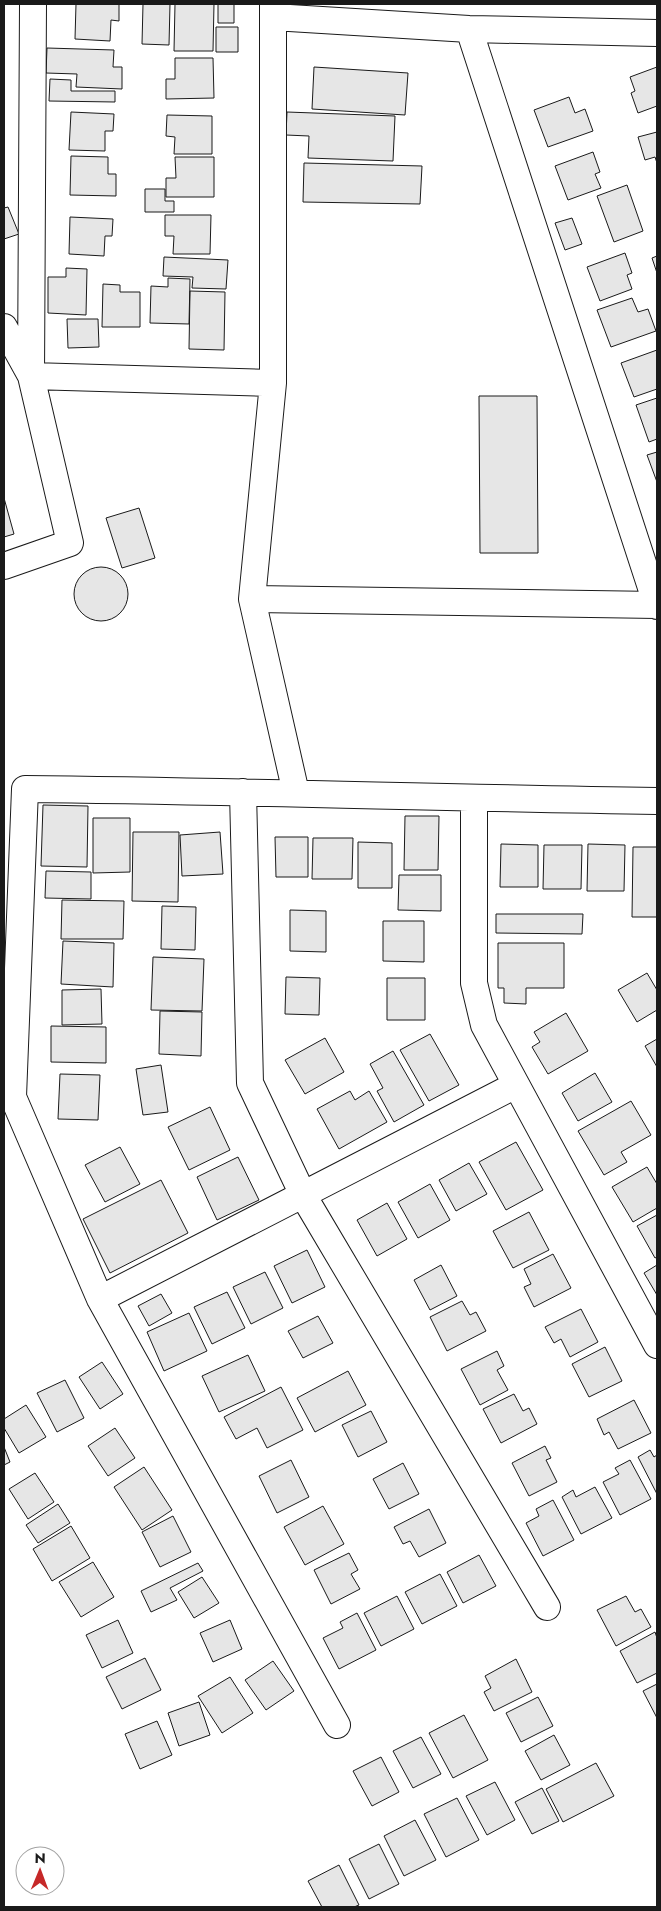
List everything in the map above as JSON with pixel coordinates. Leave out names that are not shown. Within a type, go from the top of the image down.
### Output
[{"type":"street","points":[[4,566],[70,543],[31,376],[33,4]]},
{"type":"street","points":[[296,793],[252,599],[273,383],[273,10],[469,29],[657,33]]},
{"type":"street","points":[[252,599],[657,605],[469,29]]},
{"type":"street","points":[[4,328],[31,376]]},
{"type":"street","points":[[31,376],[273,383]]},
{"type":"street","points":[[337,1725],[100,1299],[13,1097],[25,789],[657,801]]},
{"type":"street","points":[[244,792],[250,1084],[303,1195],[547,1607]]},
{"type":"street","points":[[474,798],[474,983],[484,1025],[657,1345]]},
{"type":"street","points":[[100,1299],[516,1085]]},
{"type":"building","points":[[76,4],[119,4],[119,21],[111,20],[110,41],[75,39]]},
{"type":"building","points":[[143,4],[170,4],[169,45],[142,44]]},
{"type":"building","points":[[175,4],[214,4],[213,51],[174,51]]},
{"type":"building","points":[[218,4],[234,4],[234,23],[218,23]]},
{"type":"building","points":[[216,27],[238,27],[238,52],[216,52]]},
{"type":"building","points":[[47,48],[114,50],[113,67],[122,67],[122,89],[76,87],[77,74],[46,73]]},
{"type":"building","points":[[175,58],[213,58],[214,98],[166,99],[166,79],[175,79]]},
{"type":"building","points":[[314,67],[408,73],[405,115],[312,109]]},
{"type":"building","points":[[657,67],[657,106],[638,113],[631,93],[635,91],[630,77]]},
{"type":"building","points":[[50,79],[71,80],[71,91],[115,91],[115,102],[49,101]]},
{"type":"building","points":[[569,97],[575,113],[585,109],[593,131],[548,147],[534,110]]},
{"type":"building","points":[[71,112],[114,114],[113,131],[105,131],[105,151],[69,150]]},
{"type":"building","points":[[287,112],[395,116],[393,161],[308,158],[309,136],[286,135]]},
{"type":"building","points":[[167,115],[212,116],[212,154],[174,154],[175,137],[166,136]]},
{"type":"building","points":[[657,132],[657,163],[655,157],[645,160],[638,137]]},
{"type":"building","points":[[593,152],[600,172],[595,174],[601,188],[568,200],[555,166]]},
{"type":"building","points":[[71,156],[108,157],[108,174],[116,174],[116,196],[70,195]]},
{"type":"building","points":[[175,157],[214,157],[214,197],[166,197],[166,178],[176,178]]},
{"type":"building","points":[[304,163],[422,166],[420,204],[303,202]]},
{"type":"building","points":[[627,185],[643,231],[614,242],[597,196]]},
{"type":"building","points":[[145,189],[165,189],[165,201],[174,201],[174,212],[145,212]]},
{"type":"building","points":[[8,207],[19,234],[4,239],[4,208]]},
{"type":"building","points":[[165,215],[211,215],[210,254],[173,254],[174,236],[165,236]]},
{"type":"building","points":[[70,217],[113,219],[112,236],[105,236],[104,256],[69,254]]},
{"type":"building","points":[[572,218],[582,244],[565,250],[555,223]]},
{"type":"building","points":[[625,253],[632,273],[627,275],[632,289],[600,301],[587,267]]},
{"type":"building","points":[[657,256],[657,273],[652,258]]},
{"type":"building","points":[[164,257],[228,260],[226,289],[192,288],[193,277],[163,276]]},
{"type":"building","points":[[66,268],[87,269],[86,315],[48,313],[48,277],[66,277]]},
{"type":"building","points":[[168,278],[190,279],[189,324],[150,323],[151,286],[168,287]]},
{"type":"building","points":[[103,284],[120,285],[120,292],[140,292],[140,327],[102,327]]},
{"type":"building","points":[[190,291],[225,292],[224,350],[189,349]]},
{"type":"building","points":[[632,298],[638,312],[648,309],[656,331],[611,347],[597,310]]},
{"type":"building","points":[[67,319],[98,319],[99,347],[68,348]]},
{"type":"building","points":[[657,350],[657,389],[634,397],[621,363]]},
{"type":"building","points":[[479,396],[537,396],[538,553],[480,553]]},
{"type":"building","points":[[657,398],[657,439],[649,442],[636,405]]},
{"type":"building","points":[[657,452],[657,482],[647,455]]},
{"type":"building","points":[[4,498],[14,534],[4,537]]},
{"type":"building","points":[[139,508],[155,558],[122,568],[106,518]]},
{"type":"building","points":[[101,567],[111,569],[120,575],[126,584],[128,594],[126,604],[120,613],[111,619],[101,621],[91,619],[82,613],[76,604],[74,594],[76,584],[82,575],[91,569]]},
{"type":"building","points":[[43,805],[88,806],[87,867],[41,866]]},
{"type":"building","points":[[405,816],[439,816],[438,870],[404,870]]},
{"type":"building","points":[[93,818],[130,818],[130,872],[93,873]]},
{"type":"building","points":[[133,832],[179,832],[178,902],[132,901]]},
{"type":"building","points":[[220,832],[223,874],[182,876],[180,835]]},
{"type":"building","points":[[275,837],[308,837],[308,877],[276,877]]},
{"type":"building","points":[[313,838],[353,838],[352,879],[312,879]]},
{"type":"building","points":[[358,842],[392,843],[392,888],[358,888]]},
{"type":"building","points":[[501,844],[538,845],[538,887],[500,887]]},
{"type":"building","points":[[588,844],[625,845],[624,891],[587,891]]},
{"type":"building","points":[[544,845],[582,845],[581,889],[543,889]]},
{"type":"building","points":[[633,847],[657,847],[657,917],[632,917]]},
{"type":"building","points":[[46,871],[91,872],[91,899],[45,898]]},
{"type":"building","points":[[399,875],[441,875],[441,911],[398,910]]},
{"type":"building","points":[[62,900],[124,901],[123,939],[61,939]]},
{"type":"building","points":[[162,906],[196,907],[195,950],[161,949]]},
{"type":"building","points":[[290,910],[326,911],[326,952],[290,951]]},
{"type":"building","points":[[496,914],[583,914],[582,934],[496,933]]},
{"type":"building","points":[[383,921],[424,921],[424,962],[383,961]]},
{"type":"building","points":[[63,941],[114,943],[113,987],[61,984]]},
{"type":"building","points":[[498,943],[564,943],[564,988],[526,988],[526,1004],[504,1003],[504,988],[498,988]]},
{"type":"building","points":[[153,957],[204,959],[202,1011],[151,1010]]},
{"type":"building","points":[[647,973],[657,990],[657,1010],[637,1022],[618,990]]},
{"type":"building","points":[[286,977],[320,978],[319,1015],[285,1014]]},
{"type":"building","points":[[387,978],[425,978],[425,1020],[387,1020]]},
{"type":"building","points":[[101,989],[102,1024],[62,1025],[62,990]]},
{"type":"building","points":[[160,1011],[202,1012],[201,1056],[159,1054]]},
{"type":"building","points":[[566,1013],[588,1051],[548,1074],[532,1047],[540,1042],[534,1032]]},
{"type":"building","points":[[51,1026],[106,1027],[106,1063],[51,1062]]},
{"type":"building","points":[[430,1034],[459,1085],[429,1101],[400,1050]]},
{"type":"building","points":[[325,1038],[344,1072],[305,1094],[285,1060]]},
{"type":"building","points":[[657,1039],[657,1067],[645,1046]]},
{"type":"building","points":[[393,1051],[424,1105],[394,1122],[377,1091],[383,1088],[370,1064]]},
{"type":"building","points":[[161,1065],[168,1112],[143,1115],[136,1069]]},
{"type":"building","points":[[595,1073],[612,1102],[578,1121],[562,1093]]},
{"type":"building","points":[[60,1074],[100,1075],[98,1120],[58,1119]]},
{"type":"building","points":[[350,1091],[355,1100],[369,1091],[387,1122],[339,1149],[317,1109]]},
{"type":"building","points":[[631,1101],[651,1135],[621,1152],[627,1162],[604,1175],[578,1131]]},
{"type":"building","points":[[210,1107],[230,1150],[189,1170],[168,1127]]},
{"type":"building","points":[[516,1142],[543,1190],[506,1210],[479,1162]]},
{"type":"building","points":[[120,1147],[140,1184],[105,1202],[85,1165]]},
{"type":"building","points":[[238,1157],[259,1200],[217,1220],[197,1177]]},
{"type":"building","points":[[469,1163],[487,1194],[456,1211],[439,1180]]},
{"type":"building","points":[[647,1167],[657,1184],[657,1208],[633,1222],[612,1187]]},
{"type":"building","points":[[161,1180],[188,1233],[110,1273],[83,1219]]},
{"type":"building","points":[[430,1184],[450,1220],[418,1238],[398,1202]]},
{"type":"building","points":[[387,1203],[407,1239],[377,1256],[357,1220]]},
{"type":"building","points":[[529,1212],[549,1250],[513,1268],[493,1231]]},
{"type":"building","points":[[657,1215],[657,1257],[655,1258],[637,1226]]},
{"type":"building","points":[[307,1250],[325,1287],[292,1303],[274,1266]]},
{"type":"building","points":[[553,1254],[571,1288],[534,1307],[524,1287],[531,1284],[524,1269]]},
{"type":"building","points":[[441,1265],[457,1296],[430,1310],[414,1280]]},
{"type":"building","points":[[657,1265],[657,1295],[644,1273]]},
{"type":"building","points":[[265,1272],[283,1308],[251,1324],[233,1287]]},
{"type":"building","points":[[227,1292],[245,1328],[212,1344],[194,1307]]},
{"type":"building","points":[[161,1294],[172,1313],[149,1326],[138,1306]]},
{"type":"building","points":[[462,1301],[470,1315],[476,1312],[486,1331],[447,1351],[430,1317]]},
{"type":"building","points":[[581,1309],[598,1342],[570,1357],[561,1339],[554,1343],[545,1327]]},
{"type":"building","points":[[189,1313],[207,1351],[164,1371],[147,1332]]},
{"type":"building","points":[[318,1316],[333,1343],[303,1358],[288,1331]]},
{"type":"building","points":[[605,1347],[622,1381],[589,1397],[572,1364]]},
{"type":"building","points":[[497,1351],[504,1366],[497,1370],[508,1390],[480,1405],[461,1369]]},
{"type":"building","points":[[248,1355],[265,1391],[219,1412],[202,1376]]},
{"type":"building","points":[[102,1362],[123,1394],[100,1409],[79,1377]]},
{"type":"building","points":[[348,1371],[366,1405],[315,1432],[297,1398]]},
{"type":"building","points":[[65,1380],[84,1418],[57,1432],[37,1393]]},
{"type":"building","points":[[281,1387],[303,1430],[267,1448],[257,1428],[236,1439],[224,1417]]},
{"type":"building","points":[[514,1394],[523,1411],[529,1408],[537,1424],[501,1443],[483,1409]]},
{"type":"building","points":[[634,1400],[651,1433],[618,1449],[609,1432],[604,1435],[597,1419]]},
{"type":"building","points":[[26,1405],[46,1437],[19,1453],[4,1428],[4,1419]]},
{"type":"building","points":[[371,1411],[387,1442],[358,1457],[342,1425]]},
{"type":"building","points":[[115,1428],[135,1458],[108,1476],[88,1446]]},
{"type":"building","points":[[545,1446],[551,1458],[546,1460],[557,1482],[529,1496],[512,1463]]},
{"type":"building","points":[[4,1447],[10,1462],[4,1465]]},
{"type":"building","points":[[650,1450],[654,1457],[657,1455],[657,1494],[638,1457]]},
{"type":"building","points":[[291,1460],[309,1497],[277,1513],[259,1476]]},
{"type":"building","points":[[630,1460],[651,1499],[620,1515],[603,1482],[619,1474],[615,1468]]},
{"type":"building","points":[[403,1463],[419,1494],[389,1509],[373,1479]]},
{"type":"building","points":[[144,1467],[172,1510],[142,1530],[114,1487]]},
{"type":"building","points":[[35,1473],[54,1502],[28,1519],[9,1489]]},
{"type":"building","points":[[595,1487],[612,1518],[581,1534],[562,1497],[573,1490],[576,1497]]},
{"type":"building","points":[[553,1500],[574,1540],[543,1556],[526,1523],[539,1516],[536,1509]]},
{"type":"building","points":[[58,1504],[70,1523],[38,1543],[26,1525]]},
{"type":"building","points":[[323,1506],[344,1544],[305,1565],[284,1527]]},
{"type":"building","points":[[429,1509],[446,1543],[419,1557],[410,1541],[403,1544],[394,1527]]},
{"type":"building","points":[[173,1516],[191,1552],[160,1567],[142,1532]]},
{"type":"building","points":[[71,1526],[90,1558],[52,1581],[33,1549]]},
{"type":"building","points":[[349,1553],[358,1570],[351,1574],[360,1589],[331,1604],[314,1570]]},
{"type":"building","points":[[479,1555],[496,1586],[463,1603],[447,1572]]},
{"type":"building","points":[[93,1562],[114,1597],[81,1617],[59,1582]]},
{"type":"building","points":[[198,1563],[203,1571],[170,1588],[177,1600],[151,1612],[141,1591]]},
{"type":"building","points":[[440,1574],[457,1606],[422,1624],[405,1592]]},
{"type":"building","points":[[202,1577],[219,1603],[194,1618],[178,1592]]},
{"type":"building","points":[[397,1596],[414,1629],[381,1646],[364,1613]]},
{"type":"building","points":[[626,1596],[635,1612],[641,1609],[651,1627],[616,1646],[597,1610]]},
{"type":"building","points":[[357,1613],[376,1650],[339,1669],[323,1638],[343,1628],[340,1622]]},
{"type":"building","points":[[118,1620],[133,1653],[102,1668],[86,1635]]},
{"type":"building","points":[[230,1620],[242,1649],[213,1662],[200,1633]]},
{"type":"building","points":[[655,1632],[657,1638],[657,1673],[637,1683],[620,1651]]},
{"type":"building","points":[[145,1658],[161,1690],[122,1709],[106,1677]]},
{"type":"building","points":[[516,1659],[532,1692],[494,1711],[484,1692],[491,1688],[485,1676]]},
{"type":"building","points":[[273,1661],[294,1691],[266,1710],[245,1680]]},
{"type":"building","points":[[230,1677],[253,1713],[222,1733],[198,1696]]},
{"type":"building","points":[[657,1684],[657,1718],[643,1691]]},
{"type":"building","points":[[538,1697],[553,1726],[521,1742],[506,1713]]},
{"type":"building","points":[[199,1702],[210,1735],[179,1746],[168,1713]]},
{"type":"building","points":[[464,1715],[488,1760],[453,1778],[429,1733]]},
{"type":"building","points":[[157,1721],[172,1755],[140,1769],[125,1734]]},
{"type":"building","points":[[554,1735],[570,1765],[541,1780],[525,1751]]},
{"type":"building","points":[[421,1737],[441,1774],[413,1788],[393,1751]]},
{"type":"building","points":[[381,1757],[399,1792],[372,1806],[353,1771]]},
{"type":"building","points":[[596,1763],[614,1796],[563,1822],[546,1789]]},
{"type":"building","points":[[495,1782],[515,1820],[487,1835],[466,1796]]},
{"type":"building","points":[[542,1788],[559,1821],[532,1834],[515,1802]]},
{"type":"building","points":[[457,1798],[479,1840],[446,1857],[424,1814]]},
{"type":"building","points":[[415,1820],[436,1860],[404,1876],[384,1836]]},
{"type":"building","points":[[379,1844],[399,1884],[369,1899],[349,1859]]},
{"type":"building","points":[[339,1865],[359,1905],[354,1907],[322,1907],[308,1881]]}]
